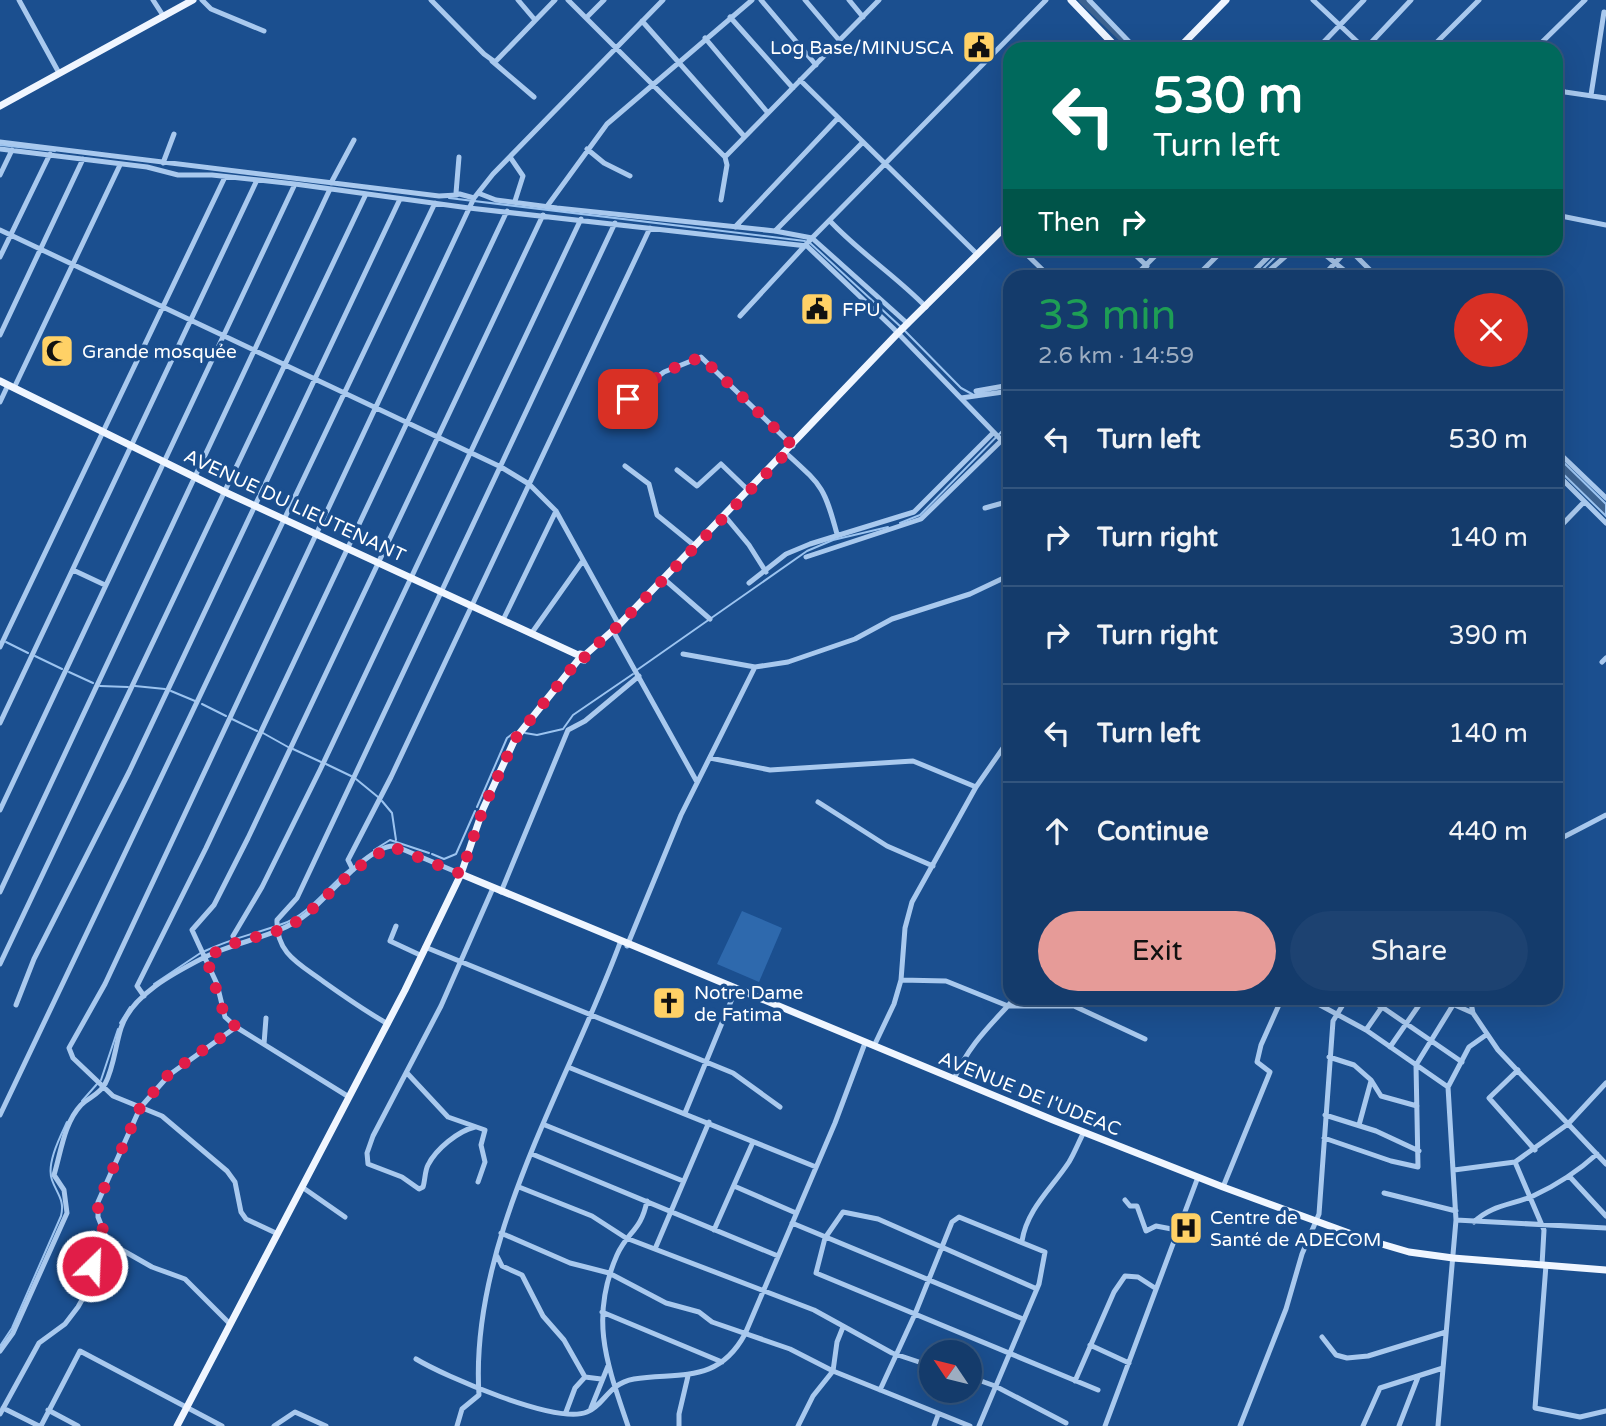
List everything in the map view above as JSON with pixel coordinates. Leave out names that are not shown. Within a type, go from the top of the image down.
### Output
[{"type":"main road","points":[[0,106],[193,0]]},
{"type":"main road","points":[[1071,0],[1111,42]]},
{"type":"main road","points":[[1185,42],[1226,0]]},
{"type":"main road","points":[[177,1426],[388,1024],[461,874],[483,809],[515,739],[581,656],[619,625],[903,329],[1001,231]]},
{"type":"main road","name":"AVENUE DU LIEUTENANT","points":[[7,385],[225,492],[581,656]]},
{"type":"main road","name":"AVENUE DE I'UDEAC","points":[[461,874],[624,944],[1084,1132],[1316,1221],[1389,1246],[1453,1258],[1606,1270]]},
{"type":"street","points":[[19,0],[59,73]]},
{"type":"street","points":[[153,0],[163,17]]},
{"type":"street","points":[[202,0],[211,9],[264,31]]},
{"type":"street","points":[[430,0],[492,61],[534,97]]},
{"type":"street","points":[[518,0],[535,20]]},
{"type":"street","points":[[492,61],[498,60],[555,0]]},
{"type":"street","points":[[568,0],[725,157],[727,165],[721,200]]},
{"type":"street","points":[[586,18],[604,0]]},
{"type":"street","points":[[278,1234],[246,1219],[241,1212],[236,1182],[227,1171],[162,1116],[119,1101],[73,1058],[69,1048],[105,984],[476,196],[510,157],[663,0]]},
{"type":"street","points":[[548,205],[607,124],[752,0]]},
{"type":"street","points":[[761,0],[816,65]]},
{"type":"street","points":[[805,0],[839,40]]},
{"type":"street","points":[[849,0],[863,17]]},
{"type":"street","points":[[725,157],[879,0]]},
{"type":"street","points":[[1005,42],[1046,0]]},
{"type":"street","points":[[1088,0],[1129,42]]},
{"type":"street","points":[[1313,0],[1357,42]]},
{"type":"street","points":[[1324,42],[1364,0]]},
{"type":"street","points":[[1372,42],[1411,0]]},
{"type":"street","points":[[1437,42],[1479,0]]},
{"type":"street","points":[[1542,42],[1585,0]]},
{"type":"street","points":[[1591,95],[1604,12]]},
{"type":"street","points":[[730,18],[793,88]]},
{"type":"street","points":[[642,21],[744,136]]},
{"type":"street","points":[[705,38],[768,113]]},
{"type":"street","points":[[740,316],[812,238],[1003,44]]},
{"type":"street","points":[[800,80],[977,254]]},
{"type":"street","points":[[1563,91],[1606,98]]},
{"type":"street","points":[[735,228],[838,118]]},
{"type":"street","points":[[163,163],[174,134]]},
{"type":"street","points":[[0,892],[354,140]]},
{"type":"street","points":[[0,142],[331,186],[400,199],[807,246],[903,329]]},
{"type":"street","points":[[775,231],[863,142]]},
{"type":"street","points":[[0,149],[147,167],[178,175],[476,196],[775,231],[812,238],[903,329],[1003,443]]},
{"type":"street","points":[[587,149],[604,163],[630,176]]},
{"type":"street","points":[[0,175],[12,150]]},
{"type":"street","points":[[0,257],[50,155]]},
{"type":"street","points":[[457,195],[458,157]]},
{"type":"street","points":[[510,157],[523,176],[516,201]]},
{"type":"street","points":[[0,335],[83,159]]},
{"type":"street","points":[[0,402],[73,264],[120,165]]},
{"type":"street","points":[[0,647],[225,177]]},
{"type":"street","points":[[0,723],[257,180]]},
{"type":"street","points":[[0,810],[295,184]]},
{"type":"street","points":[[0,964],[366,194]]},
{"type":"street","points":[[16,1005],[34,959],[79,876],[400,199]]},
{"type":"street","points":[[0,1115],[435,203]]},
{"type":"street","points":[[142,995],[137,986],[349,547],[507,211]]},
{"type":"street","points":[[350,1097],[236,1027],[225,1017],[206,957],[192,930],[214,905],[248,838],[543,215]]},
{"type":"street","points":[[1563,216],[1606,225]]},
{"type":"street","points":[[233,936],[262,887],[310,791],[581,219]]},
{"type":"street","points":[[830,221],[856,248],[893,276],[926,307]]},
{"type":"street","points":[[277,928],[297,898],[615,223]]},
{"type":"street","points":[[352,868],[348,860],[472,606],[650,228]]},
{"type":"street","points":[[0,230],[285,363],[501,467],[529,484],[556,511],[619,625]]},
{"type":"street","points":[[1028,256],[1043,270]]},
{"type":"street","points":[[1136,256],[1147,266]]},
{"type":"street","points":[[1142,270],[1156,256]]},
{"type":"street","points":[[1203,270],[1217,256]]},
{"type":"street","points":[[1255,270],[1269,256]]},
{"type":"street","points":[[1270,270],[1286,256]]},
{"type":"street","points":[[1328,256],[1343,270]]},
{"type":"street","points":[[1329,270],[1342,256]]},
{"type":"street","points":[[1356,256],[1370,270]]},
{"type":"street","points":[[628,399],[664,372],[701,357],[793,446]]},
{"type":"street","points":[[976,391],[1003,386]]},
{"type":"street","points":[[961,398],[1003,392]]},
{"type":"street","points":[[750,583],[786,554],[837,534],[914,512],[997,437]]},
{"type":"street","points":[[806,557],[921,519],[997,437]]},
{"type":"street","points":[[786,453],[820,483],[827,496],[837,534]]},
{"type":"street","points":[[1563,457],[1606,498]]},
{"type":"street","points":[[677,470],[697,486],[721,464],[749,491]]},
{"type":"street","points":[[625,466],[649,484],[657,515],[695,546]]},
{"type":"street","points":[[1563,481],[1606,523]]},
{"type":"street","points":[[1563,524],[1584,502]]},
{"type":"street","points":[[985,508],[1003,503]]},
{"type":"street","points":[[503,620],[556,511]]},
{"type":"street","points":[[724,515],[749,545],[766,572]]},
{"type":"street","points":[[822,539],[825,550]]},
{"type":"street","points":[[531,634],[582,562]]},
{"type":"street","points":[[73,570],[105,585]]},
{"type":"street","points":[[683,654],[755,667],[788,662],[842,644],[875,626],[970,594],[1003,578]]},
{"type":"street","points":[[664,579],[710,619]]},
{"type":"street","points":[[612,631],[697,782]]},
{"type":"street","points":[[457,1426],[462,1409],[480,1395],[480,1325],[501,1233],[519,1187],[589,1016],[697,782],[755,667]]},
{"type":"street","points":[[501,892],[568,730],[585,721],[637,673]]},
{"type":"street","points":[[874,1046],[894,1004],[901,980],[907,915],[976,787],[1003,748]]},
{"type":"street","points":[[710,758],[770,770],[913,761],[976,787]]},
{"type":"street","points":[[818,802],[887,846],[933,866]]},
{"type":"street","points":[[1563,837],[1606,815]]},
{"type":"street","points":[[0,1351],[13,1333],[67,1213],[64,1189],[54,1175],[64,1137],[81,1105],[100,1085],[127,1014],[142,995],[206,957],[306,915],[352,868],[390,846],[461,874]]},
{"type":"street","points":[[475,1127],[444,1143],[439,1154],[426,1166],[423,1187],[419,1189],[402,1177],[371,1168],[367,1153],[373,1136],[461,963],[492,888]]},
{"type":"street","points":[[396,926],[390,941],[420,955]]},
{"type":"street","points":[[277,928],[285,951],[295,963],[341,997],[388,1024]]},
{"type":"street","points":[[425,947],[733,1073],[780,1107]]},
{"type":"street","points":[[901,980],[946,981],[1003,1004]]},
{"type":"street","points":[[685,1113],[736,989]]},
{"type":"street","points":[[1223,1187],[1270,1072],[1257,1062],[1261,1045],[1279,1005]]},
{"type":"street","points":[[1324,1005],[1366,1030],[1448,1087]]},
{"type":"street","points":[[1240,1426],[1286,1310],[1320,1206],[1329,1057],[1336,1013],[1342,1005]]},
{"type":"street","points":[[1378,1005],[1462,1062]]},
{"type":"street","points":[[1390,1047],[1419,1005]]},
{"type":"street","points":[[1324,1138],[1415,1167],[1419,1164],[1416,1065],[1453,1005],[1473,1013]]},
{"type":"street","points":[[1471,1005],[1486,1035],[1606,1164]]},
{"type":"street","points":[[954,1079],[976,1037],[994,1024],[1008,1006],[1074,1006],[1145,1039]]},
{"type":"street","points":[[1366,1030],[1382,1007]]},
{"type":"street","points":[[264,1044],[266,1018]]},
{"type":"street","points":[[229,1323],[185,1279],[152,1267],[108,1242],[98,1217],[98,1202],[140,1108],[169,1074],[236,1027]]},
{"type":"street","points":[[1438,1426],[1456,1220],[1448,1087],[1469,1047],[1486,1035]]},
{"type":"street","points":[[416,1359],[518,1403],[565,1412],[590,1411],[614,1385],[633,1379],[688,1376],[722,1362],[737,1349],[745,1334],[865,1043]]},
{"type":"street","points":[[1329,1057],[1354,1065],[1371,1080],[1381,1096],[1417,1106]]},
{"type":"street","points":[[568,1067],[816,1167]]},
{"type":"street","points":[[1518,1070],[1489,1098],[1535,1150]]},
{"type":"street","points":[[407,1073],[420,1083],[440,1110],[485,1130],[481,1145],[485,1162],[478,1182]]},
{"type":"street","points":[[1359,1125],[1371,1080]]},
{"type":"street","points":[[1454,1170],[1516,1162],[1568,1124],[1606,1083]]},
{"type":"street","points":[[1325,1115],[1359,1125],[1419,1151]]},
{"type":"street","points":[[655,1249],[709,1122]]},
{"type":"street","points":[[545,1125],[683,1181]]},
{"type":"street","points":[[1022,1241],[1032,1209],[1043,1199],[1071,1158],[1084,1132]]},
{"type":"street","points":[[714,1230],[753,1142]]},
{"type":"street","points":[[532,1154],[778,1256]]},
{"type":"street","points":[[1474,1222],[1491,1209],[1532,1196],[1570,1177],[1597,1154]]},
{"type":"street","points":[[1516,1162],[1544,1230],[1535,1408],[1580,1417],[1606,1411]]},
{"type":"street","points":[[1105,1426],[1198,1177]]},
{"type":"street","points":[[1570,1177],[1606,1216]]},
{"type":"street","points":[[734,1186],[796,1213]]},
{"type":"street","points":[[302,1187],[345,1217]]},
{"type":"street","points":[[519,1187],[592,1216],[626,1238],[814,1310],[897,1354],[919,1362]]},
{"type":"street","points":[[1384,1193],[1456,1211]]},
{"type":"street","points":[[1125,1200],[1130,1206],[1137,1206],[1146,1231],[1156,1226],[1177,1230]]},
{"type":"street","points":[[628,1426],[608,1366],[602,1312],[609,1273],[626,1238],[641,1223],[647,1201]]},
{"type":"street","points":[[1037,1289],[943,1245],[869,1216],[842,1212],[825,1238],[816,1273],[1098,1390]]},
{"type":"street","points":[[880,1390],[915,1314],[952,1222],[959,1217],[1045,1252],[1037,1289],[979,1426]]},
{"type":"street","points":[[1456,1220],[1606,1228]]},
{"type":"street","points":[[792,1223],[1023,1320]]},
{"type":"street","points":[[501,1233],[570,1263],[609,1273],[667,1303],[699,1312],[712,1322],[790,1349],[833,1371],[970,1426]]},
{"type":"street","points":[[108,1242],[92,1266],[87,1291],[78,1307],[65,1324],[39,1343],[2,1411],[40,1426],[80,1351],[222,1426]]},
{"type":"street","points":[[497,1256],[502,1266],[522,1275],[543,1316],[564,1339],[585,1377]]},
{"type":"street","points":[[1075,1381],[1125,1276],[1138,1277],[1156,1288]]},
{"type":"street","points":[[602,1312],[722,1362]]},
{"type":"street","points":[[798,1426],[813,1396],[833,1371],[837,1342],[843,1327]]},
{"type":"street","points":[[1322,1337],[1336,1355],[1353,1358],[1446,1332]]},
{"type":"street","points":[[1090,1345],[1129,1363]]},
{"type":"street","points":[[590,1411],[608,1366]]},
{"type":"street","points":[[1363,1426],[1380,1388],[1443,1368]]},
{"type":"street","points":[[679,1426],[679,1414],[688,1376]]},
{"type":"street","points":[[585,1377],[601,1379]]},
{"type":"street","points":[[565,1412],[575,1388],[585,1377]]},
{"type":"street","points":[[1399,1426],[1418,1377]]},
{"type":"street","points":[[982,1381],[1066,1423]]},
{"type":"street","points":[[48,1410],[78,1426]]},
{"type":"street","points":[[274,1426],[295,1412],[326,1426]]},
{"type":"street","points":[[934,1426],[938,1415]]},
{"type":"street","points":[[1580,1417],[1582,1426]]},
{"type":"shaded area","points":[[1563,462],[1606,504],[1606,516],[1563,474]]},
{"type":"shaded area","points":[[742,911],[782,928],[759,982],[717,964]]},
{"type":"waterway","points":[[1082,0],[1126,42]]},
{"type":"waterway","points":[[0,145],[55,151]]},
{"type":"waterway","points":[[449,198],[805,241]]},
{"type":"waterway","points":[[810,243],[901,327]]},
{"type":"waterway","points":[[1262,270],[1276,256]]},
{"type":"waterway","points":[[905,331],[961,388],[972,394]]},
{"type":"waterway","points":[[900,523],[920,515],[1003,430]]},
{"type":"waterway","points":[[637,670],[807,551],[833,540],[888,527]]},
{"type":"waterway","points":[[6,642],[28,653]]},
{"type":"waterway","points":[[35,656],[62,669]]},
{"type":"waterway","points":[[69,672],[93,683]]},
{"type":"waterway","points":[[525,733],[537,735],[563,729],[573,715],[633,674]]},
{"type":"waterway","points":[[100,686],[128,687]]},
{"type":"waterway","points":[[135,686],[165,689]]},
{"type":"waterway","points":[[171,691],[195,701]]},
{"type":"waterway","points":[[202,704],[226,716]]},
{"type":"waterway","points":[[232,719],[257,731]]},
{"type":"waterway","points":[[477,807],[507,738],[515,732]]},
{"type":"waterway","points":[[263,733],[288,747]]},
{"type":"waterway","points":[[293,749],[321,762]]},
{"type":"waterway","points":[[326,764],[351,776]]},
{"type":"waterway","points":[[356,779],[378,797]]},
{"type":"waterway","points":[[382,801],[392,813],[396,840]]},
{"type":"waterway","points":[[432,854],[444,859],[456,854],[475,811]]},
{"type":"waterway","points":[[374,850],[390,840],[429,853]]},
{"type":"waterway","points":[[205,951],[292,920],[310,907],[350,869]]},
{"type":"waterway","points":[[154,984],[202,952]]},
{"type":"waterway","points":[[120,1023],[130,1007]]},
{"type":"waterway","points":[[101,1080],[118,1029]]},
{"type":"waterway","points":[[82,1101],[97,1084]]},
{"type":"waterway","points":[[0,1346],[12,1328],[61,1216],[61,1201],[52,1180],[51,1166],[67,1122]]},
{"type":"place","name":"Log Base/MINUSCA","points":[[979,47]]},
{"type":"place","name":"FPU","points":[[817,309]]},
{"type":"place","name":"Grande mosquée","points":[[57,351]]},
{"type":"place","name":"Notre Dame de Fatima","points":[[669,1003]]},
{"type":"place","name":"Centre de Santé de ADECOM","points":[[1186,1228]]},
{"type":"route","points":[[92,1266],[108,1242],[98,1217],[101,1191],[140,1108],[169,1074],[236,1027],[223,1013],[217,984],[206,957],[235,943],[287,928],[385,847],[396,846],[461,874],[483,809],[508,752],[525,723],[579,659],[584,660],[585,655],[619,625],[793,446],[701,357],[681,367],[667,370],[628,399]]}]
